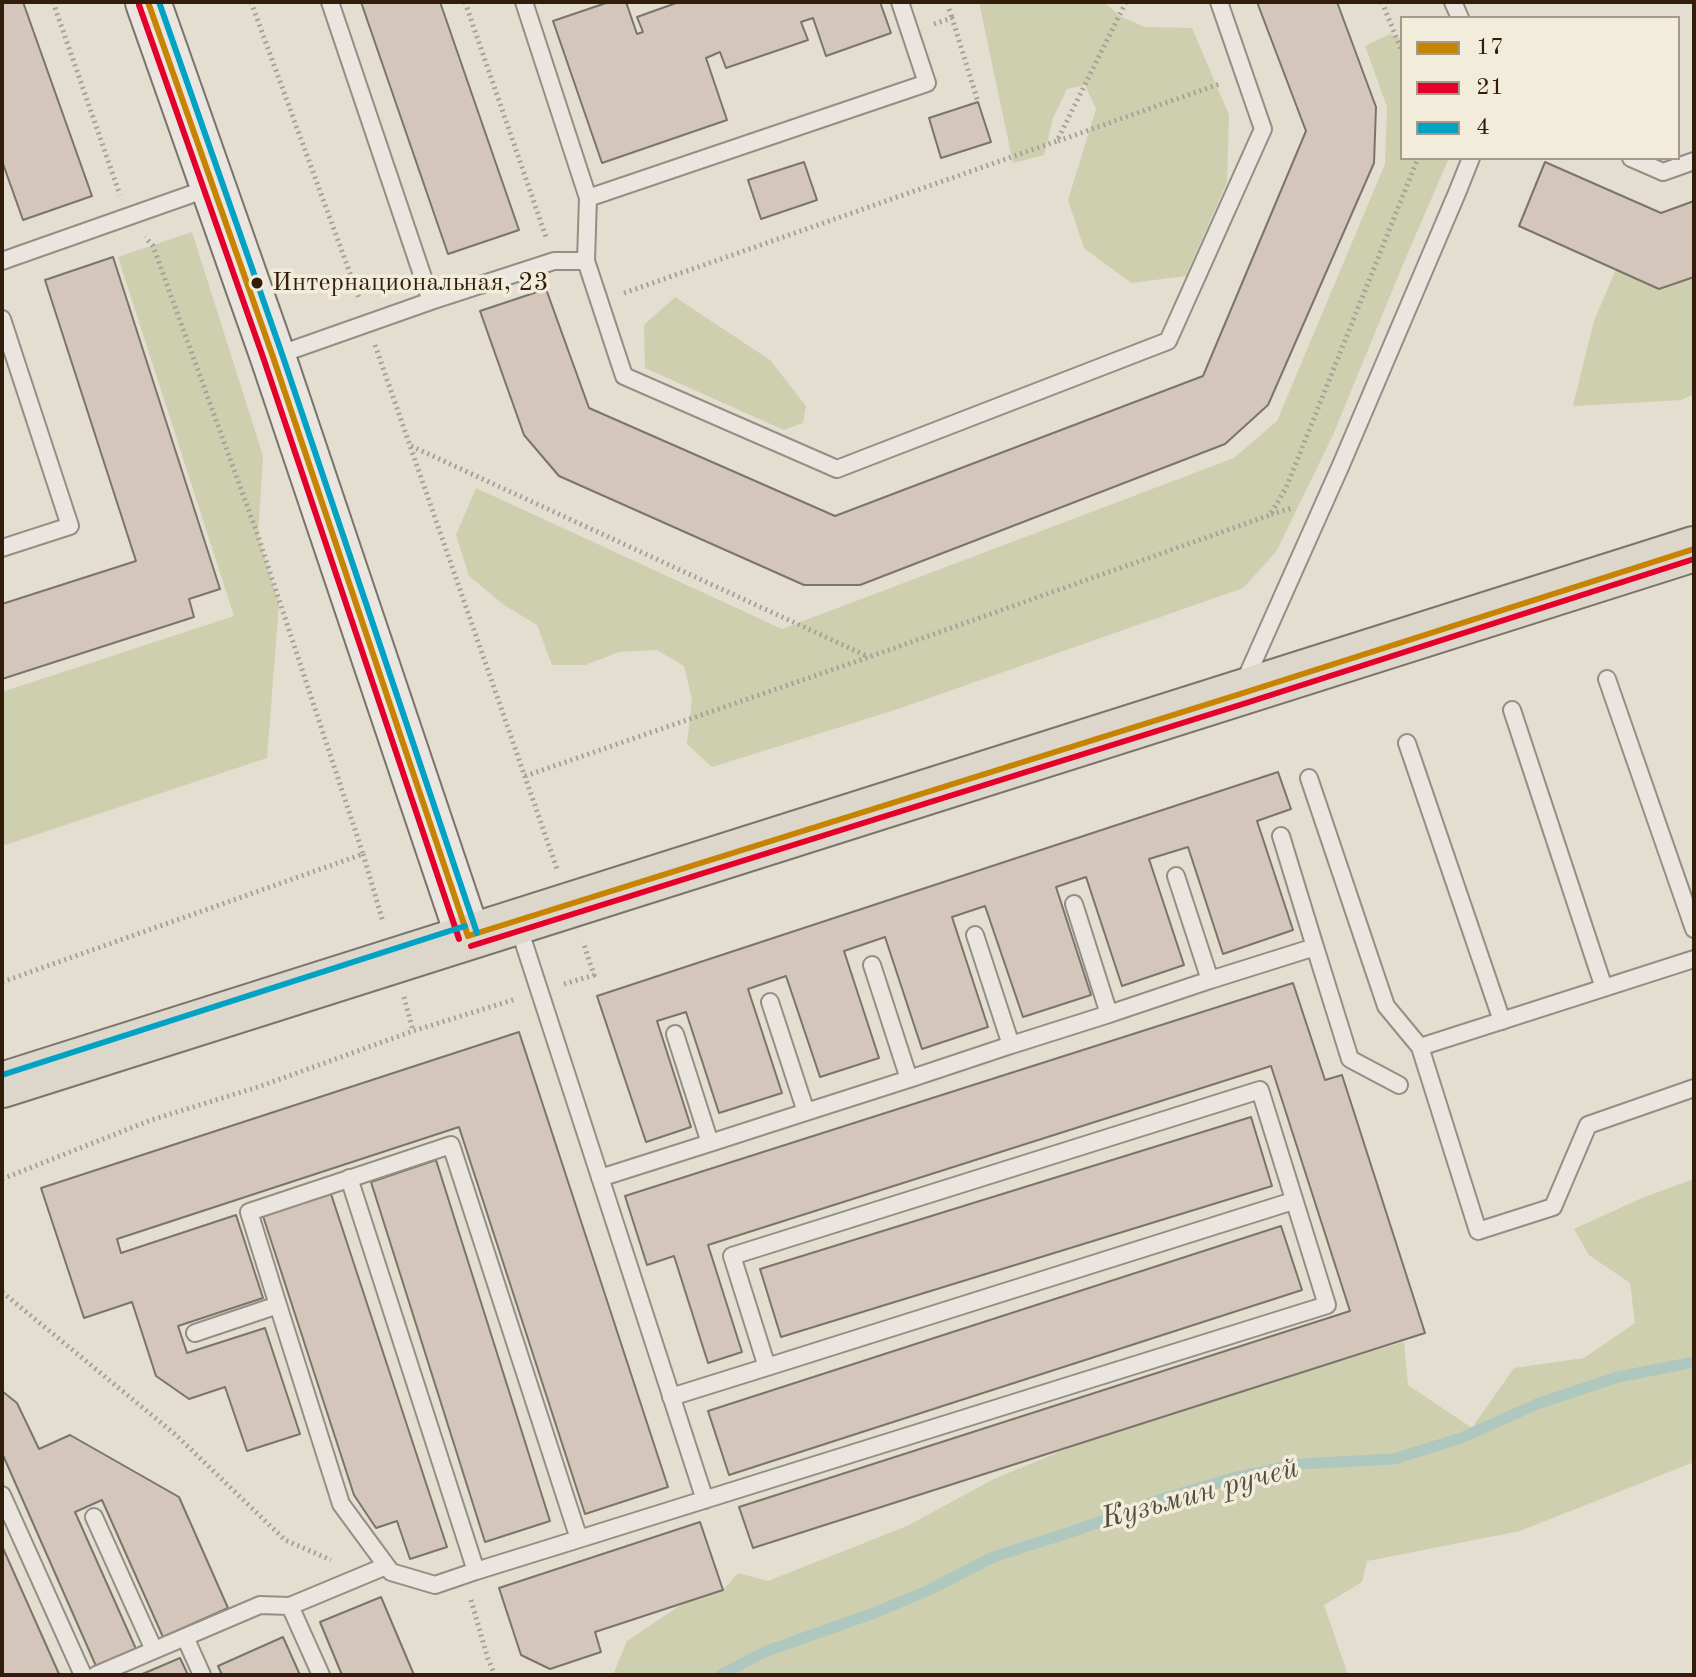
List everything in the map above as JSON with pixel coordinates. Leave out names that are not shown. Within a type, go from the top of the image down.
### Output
[{"type":"main road","points":[[148,2],[273,357],[468,936]]},
{"type":"main road","points":[[2,1085],[1694,549]]},
{"type":"lane","points":[[330,2],[431,301]]},
{"type":"lane","points":[[524,2],[588,198],[586,261],[624,376],[837,469],[1168,341],[1263,129],[1219,2]]},
{"type":"lane","points":[[588,198],[927,83],[900,2]]},
{"type":"lane","points":[[1240,694],[1470,160]]},
{"type":"lane","points":[[1636,160],[1663,172],[1694,161]]},
{"type":"lane","points":[[2,261],[214,187]]},
{"type":"lane","points":[[273,357],[554,261],[586,261]]},
{"type":"lane","points":[[2,319],[70,526],[2,548]]},
{"type":"lane","points":[[1607,679],[1694,929]]},
{"type":"lane","points":[[1512,710],[1604,988]]},
{"type":"lane","points":[[1407,743],[1502,1021]]},
{"type":"lane","points":[[1309,778],[1386,1006],[1420,1047],[1478,1231],[1553,1207],[1588,1125],[1694,1088]]},
{"type":"lane","points":[[1281,836],[1350,1059],[1399,1085]]},
{"type":"lane","points":[[1176,876],[1210,980]]},
{"type":"lane","points":[[1074,904],[1109,1014]]},
{"type":"lane","points":[[516,921],[705,1500]]},
{"type":"lane","points":[[975,935],[1011,1045]]},
{"type":"lane","points":[[600,1178],[1315,947]]},
{"type":"lane","points":[[1420,1047],[1694,959]]},
{"type":"lane","points":[[872,965],[909,1079]]},
{"type":"lane","points":[[770,1002],[806,1112]]},
{"type":"lane","points":[[675,1034],[710,1143]]},
{"type":"lane","points":[[579,1539],[451,1145],[249,1212],[341,1504],[391,1572],[435,1585],[1327,1305],[1260,1090],[732,1256],[767,1367]]},
{"type":"lane","points":[[349,1178],[470,1574]]},
{"type":"lane","points":[[671,1397],[1293,1201]]},
{"type":"lane","points":[[195,1333],[278,1305]]},
{"type":"lane","points":[[2,1495],[83,1675]]},
{"type":"lane","points":[[94,1517],[154,1650]]},
{"type":"lane","points":[[96,1675],[260,1605],[290,1606],[386,1566]]},
{"type":"lane","points":[[290,1606],[321,1675]]},
{"type":"lane","points":[[185,1637],[202,1675]]},
{"type":"path","points":[[2,982],[363,854],[258,536],[153,246],[127,216],[53,2]]},
{"type":"path","points":[[251,2],[368,323],[569,904]]},
{"type":"path","points":[[465,2],[554,261]]},
{"type":"path","points":[[1057,141],[1126,2]]},
{"type":"path","points":[[1382,2],[1400,47]]},
{"type":"path","points":[[949,9],[978,102]]},
{"type":"path","points":[[910,32],[952,18]]},
{"type":"path","points":[[600,302],[1245,75]]},
{"type":"path","points":[[525,776],[1270,515],[1286,488],[1417,160]]},
{"type":"path","points":[[410,445],[869,657]]},
{"type":"path","points":[[2,1179],[151,1120],[258,1087],[413,1031]]},
{"type":"path","points":[[2,1292],[176,1435],[285,1540],[365,1575]]},
{"type":"path","points":[[470,1574],[488,1659],[495,1675]]},
{"type":"green space","points":[[979,2],[1104,2],[1119,16],[1145,27],[1192,28],[1229,115],[1227,182],[1186,276],[1131,283],[1084,248],[1068,200],[1096,109],[1085,85],[1067,89],[1053,118],[1044,155],[1013,163]]},
{"type":"green space","points":[[1390,34],[1400,38],[1400,160],[1448,160],[1333,435],[1276,552],[1243,588],[898,709],[712,767],[687,744],[692,699],[684,666],[657,650],[619,652],[585,665],[552,665],[537,625],[504,605],[469,576],[456,535],[476,488],[782,629],[1234,458],[1277,421],[1385,164],[1387,107],[1365,46]]},
{"type":"green space","points":[[192,232],[263,456],[258,536],[279,603],[267,758],[2,846],[2,692],[234,616],[118,257]]},
{"type":"green space","points":[[1694,251],[1694,394],[1681,400],[1573,406],[1594,321],[1617,267]]},
{"type":"green space","points":[[675,297],[770,360],[806,406],[803,423],[784,430],[645,368],[644,325]]},
{"type":"green space","points":[[1694,1179],[1694,1462],[1520,1531],[1367,1561],[1362,1582],[1324,1605],[1348,1675],[613,1675],[627,1641],[685,1602],[723,1590],[738,1573],[768,1581],[907,1526],[994,1479],[1083,1442],[1404,1342],[1408,1385],[1472,1428],[1514,1368],[1584,1358],[1635,1323],[1630,1283],[1589,1255],[1574,1229],[1642,1198]]},
{"type":"building","points":[[2,2],[23,2],[92,196],[23,220],[2,161]]},
{"type":"building","points":[[361,2],[440,2],[519,230],[448,254]]},
{"type":"building","points":[[609,2],[626,2],[637,34],[643,32],[637,17],[679,2],[880,2],[891,33],[826,56],[813,18],[801,22],[808,40],[726,68],[720,52],[706,58],[727,120],[602,163],[553,21]]},
{"type":"building","points":[[1257,2],[1337,2],[1376,107],[1374,163],[1268,405],[1225,444],[860,585],[804,585],[559,476],[524,435],[480,311],[546,289],[589,408],[835,516],[1203,376],[1306,131]]},
{"type":"building","points":[[978,102],[991,142],[941,158],[929,118]]},
{"type":"building","points":[[804,162],[817,200],[761,219],[748,180]]},
{"type":"building","points":[[1545,162],[1661,213],[1694,201],[1694,277],[1659,289],[1519,226]]},
{"type":"building","points":[[113,257],[220,589],[189,599],[194,617],[2,679],[2,604],[136,561],[45,280]]},
{"type":"building","points":[[1278,772],[1291,809],[1257,821],[1293,930],[1223,954],[1188,847],[1149,859],[1184,965],[1122,986],[1086,877],[1056,887],[1091,995],[1023,1017],[985,906],[952,917],[988,1027],[922,1049],[885,937],[844,951],[879,1058],[820,1077],[786,976],[748,989],[782,1093],[719,1113],[686,1012],[657,1021],[691,1127],[646,1142],[597,996]]},
{"type":"building","points":[[1293,983],[1325,1080],[1342,1075],[1425,1333],[753,1548],[739,1507],[1350,1311],[1271,1066],[708,1245],[742,1352],[708,1363],[674,1256],[647,1265],[625,1196]]},
{"type":"building","points":[[519,1032],[668,1487],[585,1514],[459,1127],[117,1239],[121,1253],[236,1215],[263,1298],[178,1326],[187,1353],[265,1328],[300,1434],[247,1451],[225,1387],[189,1399],[156,1376],[132,1302],[84,1318],[41,1188]]},
{"type":"building","points":[[1251,1117],[1272,1186],[781,1337],[760,1269]]},
{"type":"building","points":[[436,1160],[550,1521],[485,1542],[371,1182]]},
{"type":"building","points":[[331,1194],[447,1547],[410,1559],[397,1521],[376,1528],[354,1495],[263,1216]]},
{"type":"building","points":[[1281,1226],[1302,1290],[729,1475],[708,1411]]},
{"type":"building","points":[[2,1391],[17,1403],[39,1449],[70,1435],[179,1497],[228,1608],[163,1637],[102,1500],[75,1512],[136,1649],[96,1666],[2,1453]]},
{"type":"building","points":[[700,1522],[723,1590],[595,1632],[601,1652],[550,1669],[521,1655],[499,1588]]},
{"type":"building","points":[[2,1546],[59,1674],[58,1675],[2,1675]]},
{"type":"building","points":[[381,1597],[414,1675],[342,1675],[320,1622]]},
{"type":"building","points":[[283,1637],[300,1675],[222,1675],[218,1666]]},
{"type":"building","points":[[180,1658],[188,1675],[140,1675]]},
{"type":"waterway","name":"Кузьмин ручей","points":[[721,1675],[764,1652],[929,1590],[993,1557],[1162,1499],[1233,1478],[1300,1464],[1394,1459],[1461,1438],[1537,1404],[1618,1377],[1694,1362]]},
{"type":"transit line","name":"17","points":[[148,2],[273,357],[468,936]]},
{"type":"transit line","name":"4","points":[[159,2],[282,354],[477,933]]},
{"type":"transit line","name":"21","points":[[139,5],[264,360],[459,939]]},
{"type":"transit line","name":"17","points":[[468,936],[1694,549]]},
{"type":"transit line","name":"21","points":[[471,946],[1694,559]]},
{"type":"transit line","name":"4","points":[[2,1075],[465,926]]},
{"type":"place","name":"Интернациональная, 23","points":[[257,283]]}]
